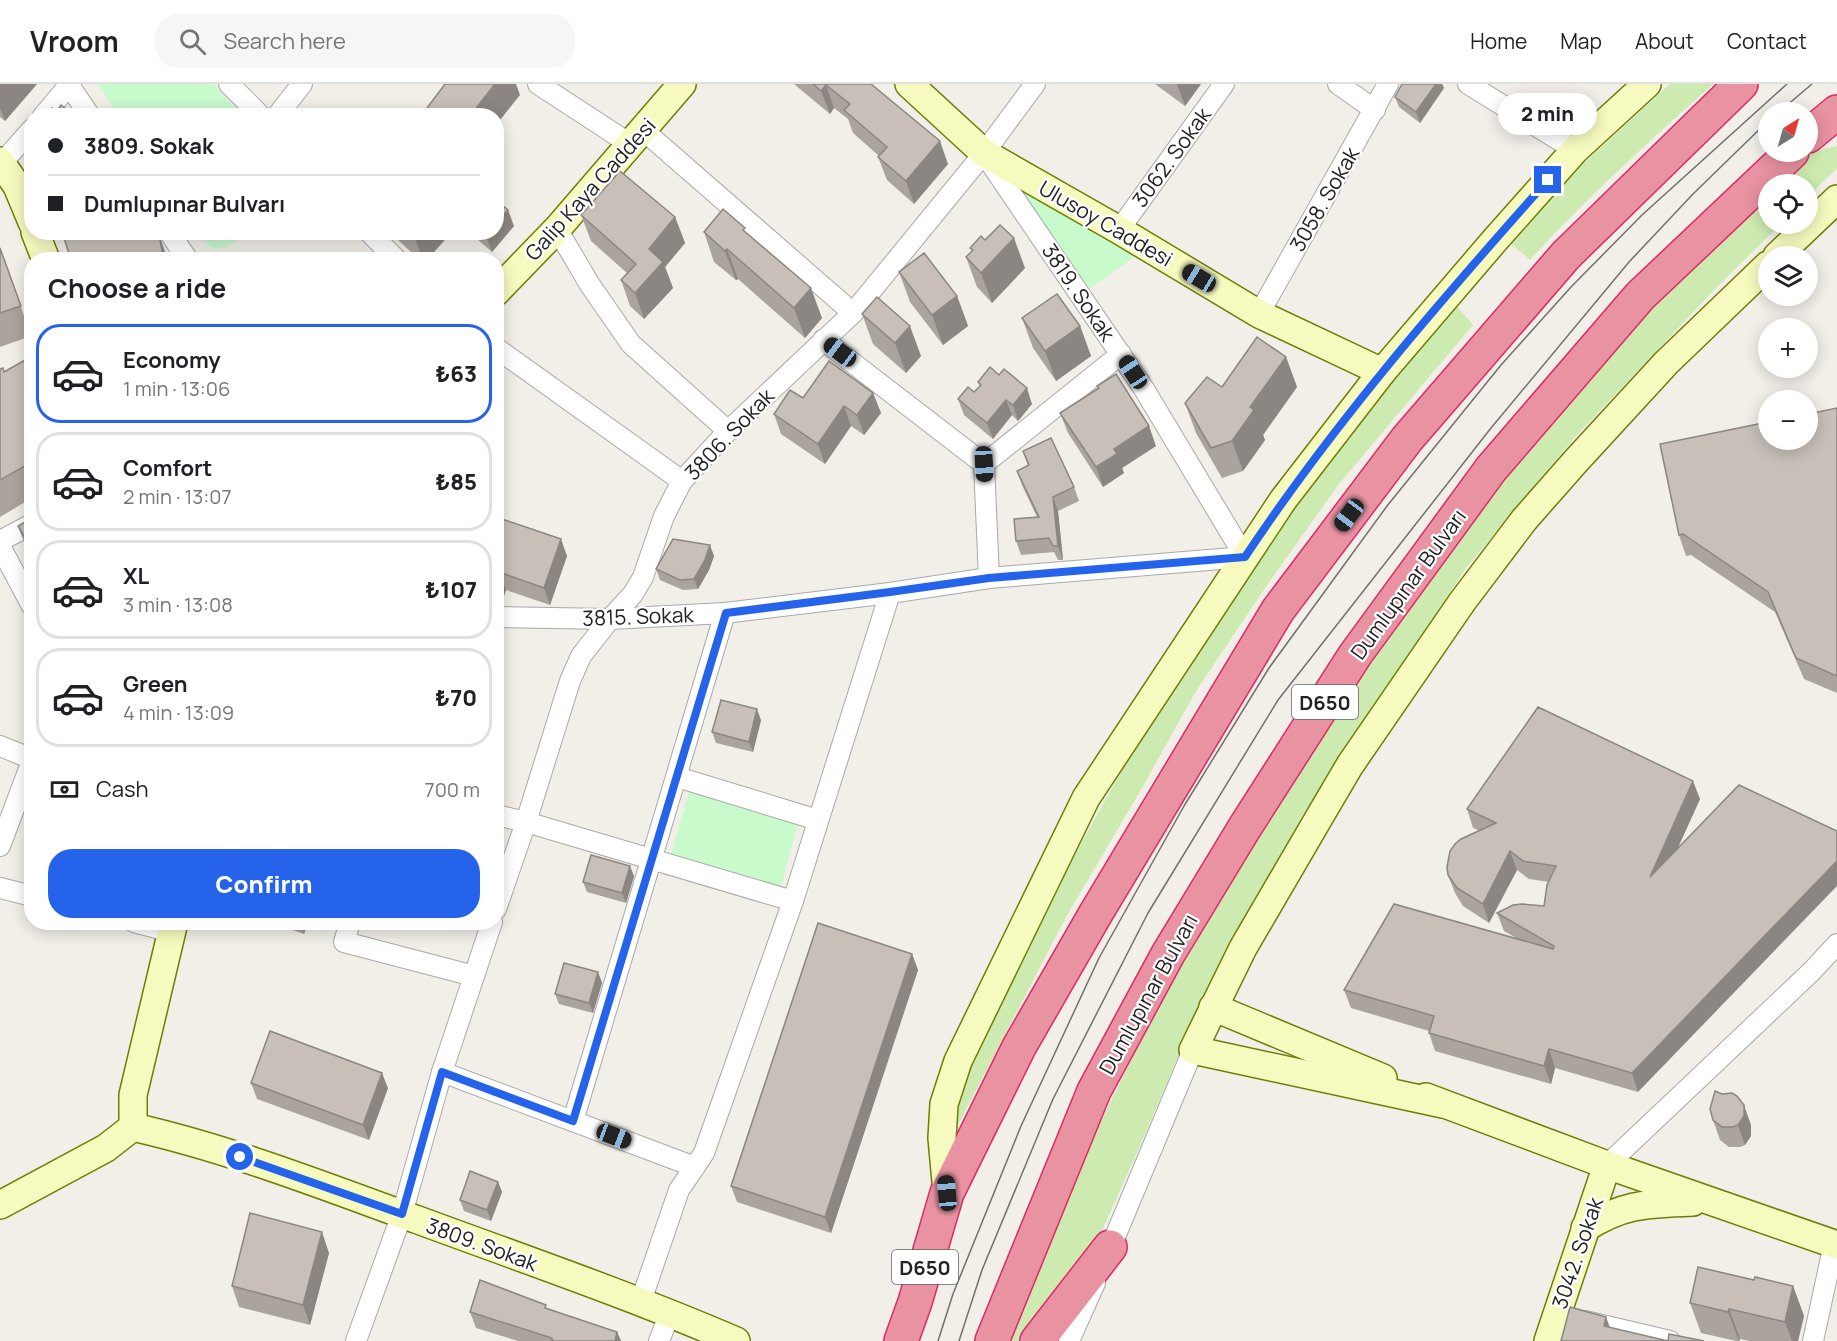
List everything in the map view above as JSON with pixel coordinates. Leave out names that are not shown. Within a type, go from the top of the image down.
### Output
[{"type":"highway","name":"D650","points":[[901,1341],[947,1193],[1019,1047],[1096,913],[1278,610],[1407,440],[1566,255],[1741,84]]},
{"type":"highway","points":[[1818,128],[1837,112]]},
{"type":"highway","points":[[1818,135],[1837,132]]},
{"type":"highway","name":"Dumlupınar Bulvarı","points":[[992,1341],[1094,1091],[1168,954],[1245,827],[1355,655],[1491,469],[1640,296],[1781,162]]},
{"type":"highway","points":[[1037,1341],[1110,1247]]},
{"type":"highway","points":[[885,1341],[915,1302]]},
{"type":"street","points":[[229,84],[253,108]]},
{"type":"street","points":[[283,108],[302,84]]},
{"type":"street","points":[[538,84],[637,137],[853,313]]},
{"type":"street","name":"Galip Kaya Caddesi","points":[[504,284],[557,229],[682,84]]},
{"type":"street","name":"Ulusoy Caddesi","points":[[909,84],[984,153],[1259,314],[1382,372]]},
{"type":"street","name":"3806. Sokak","points":[[504,886],[570,681],[581,656],[633,594],[643,577],[664,516],[682,481],[728,431],[853,313],[984,153],[1035,84]]},
{"type":"street","name":"3062. Sokak","points":[[1119,230],[1224,84]]},
{"type":"street","points":[[1338,84],[1375,110]]},
{"type":"street","name":"3058. Sokak","points":[[1259,314],[1388,84]]},
{"type":"street","points":[[1468,84],[1575,150]]},
{"type":"street","points":[[947,1193],[942,1138],[944,1104],[958,1061],[1086,798],[1283,500],[1382,372],[1575,150],[1647,84]]},
{"type":"street","points":[[50,108],[70,85],[85,108]]},
{"type":"street","points":[[24,138],[1,162],[17,186],[24,203]]},
{"type":"street","name":"3819. Sokak","points":[[984,153],[1144,389],[1245,557]]},
{"type":"street","points":[[1788,246],[1837,199]]},
{"type":"street","points":[[557,229],[590,285],[631,344],[728,431]]},
{"type":"street","points":[[377,240],[389,252]]},
{"type":"street","points":[[1069,1341],[1213,1007],[1243,948],[1350,765],[1469,593],[1524,520],[1666,363],[1758,275]]},
{"type":"street","points":[[823,340],[984,464],[989,578]]},
{"type":"street","points":[[504,354],[682,481]]},
{"type":"street","points":[[984,464],[1121,354]]},
{"type":"street","points":[[0,540],[24,528]]},
{"type":"street","points":[[0,546],[24,591]]},
{"type":"street","name":"3815. Sokak","points":[[504,617],[610,619],[726,613],[989,578],[1245,557]]},
{"type":"street","points":[[641,1301],[679,1190],[704,1153],[793,901],[890,592]]},
{"type":"street","points":[[573,1121],[726,613]]},
{"type":"street","points":[[0,746],[24,756]]},
{"type":"street","points":[[676,777],[818,820]]},
{"type":"street","points":[[0,846],[24,782]]},
{"type":"street","points":[[504,817],[793,901]]},
{"type":"street","points":[[0,888],[24,894]]},
{"type":"street","points":[[0,1204],[106,1148],[133,1127],[133,1095],[172,930]]},
{"type":"street","points":[[348,930],[344,942],[474,976]]},
{"type":"street","points":[[356,1341],[402,1214],[442,1072],[489,930]]},
{"type":"street","points":[[1606,1165],[1837,944]]},
{"type":"street","points":[[1213,1007],[1443,1104],[1606,1165],[1835,1245],[1813,1341]]},
{"type":"street","points":[[1193,1050],[1443,1104]]},
{"type":"street","points":[[442,1072],[695,1167]]},
{"type":"street","name":"3809. Sokak","points":[[133,1127],[171,1135],[220,1150],[402,1214],[641,1301],[736,1341]]},
{"type":"street","name":"3042. Sokak","points":[[1548,1341],[1606,1165]]},
{"type":"street","points":[[1585,1228],[1603,1217],[1626,1208],[1652,1203],[1708,1201]]},
{"type":"street","points":[[659,1341],[670,1313]]},
{"type":"street","points":[[1556,1314],[1670,1341]]},
{"type":"green space","points":[[97,84],[213,84],[235,108],[114,108]]},
{"type":"green space","points":[[1670,84],[1713,84],[1596,192],[1530,260],[1509,242],[1584,163]]},
{"type":"green space","points":[[1837,146],[1837,168],[1818,187],[1818,174],[1789,174],[1801,162],[1818,162],[1818,151]]},
{"type":"green space","points":[[1019,183],[1136,256],[1089,289],[1014,187]]},
{"type":"green space","points":[[1758,204],[1758,234],[1771,234],[1718,286],[1575,437],[1466,568],[1306,810],[1211,980],[1100,1235],[1030,1341],[1004,1341],[1081,1162],[1196,928],[1300,765],[1410,604],[1488,497],[1651,307]]},
{"type":"green space","points":[[237,240],[229,246],[219,249],[210,246],[206,241]]},
{"type":"green space","points":[[1454,303],[1473,325],[1339,484],[1196,691],[1066,917],[955,1131],[958,1087],[1016,961],[1118,777],[1236,583],[1343,438]]},
{"type":"green space","points":[[690,789],[798,824],[780,889],[670,858]]},
{"type":"building","points":[[445,84],[495,84],[476,108],[427,108]]},
{"type":"building","points":[[813,84],[871,84],[940,141],[906,181],[878,157],[887,147],[844,110],[850,104],[826,85],[821,91]]},
{"type":"building","points":[[1402,84],[1436,84],[1416,112],[1395,97]]},
{"type":"building","points":[[620,171],[675,217],[649,249],[663,262],[635,293],[621,280],[636,264],[581,215]]},
{"type":"building","points":[[723,209],[745,228],[743,230],[811,288],[794,308],[727,249],[725,251],[704,232]]},
{"type":"building","points":[[1000,225],[1014,238],[981,273],[966,257],[973,250],[970,248],[981,236],[985,240]]},
{"type":"building","points":[[65,240],[160,240],[162,252],[68,252]]},
{"type":"building","points":[[0,248],[21,306],[0,313]]},
{"type":"building","points":[[924,253],[957,296],[932,315],[899,272]]},
{"type":"building","points":[[1057,294],[1080,326],[1045,351],[1022,318]]},
{"type":"building","points":[[877,297],[910,326],[895,343],[862,314]]},
{"type":"building","points":[[1257,337],[1286,357],[1250,407],[1254,410],[1232,441],[1211,448],[1185,403],[1207,377],[1222,387]]},
{"type":"building","points":[[24,361],[24,466],[0,480],[0,369],[3,368],[4,372]]},
{"type":"building","points":[[829,361],[873,393],[857,415],[844,406],[818,444],[774,414],[790,390],[803,398]]},
{"type":"building","points":[[990,367],[999,375],[1004,369],[1027,388],[1013,405],[1006,400],[987,423],[958,399],[968,387],[974,392],[981,385],[978,382]]},
{"type":"building","points":[[1116,374],[1149,426],[1114,449],[1117,454],[1096,467],[1060,413]]},
{"type":"building","points":[[1837,408],[1837,676],[1796,658],[1768,592],[1683,534],[1679,535],[1660,444],[1758,424],[1758,450],[1818,450],[1818,412]]},
{"type":"building","points":[[1051,438],[1074,487],[1053,497],[1058,546],[1053,546],[1049,538],[1016,541],[1014,519],[1039,517],[1017,471],[1029,465],[1023,451]]},
{"type":"building","points":[[504,520],[561,539],[544,588],[504,574]]},
{"type":"building","points":[[24,523],[24,536],[18,526]]},
{"type":"building","points":[[673,539],[710,545],[705,560],[694,579],[680,580],[656,569]]},
{"type":"building","points":[[721,700],[757,709],[749,742],[712,732]]},
{"type":"building","points":[[1538,707],[1693,781],[1650,877],[1739,785],[1837,831],[1837,861],[1632,1073],[1549,1049],[1544,1066],[1429,1033],[1434,1016],[1344,990],[1394,904],[1553,949],[1554,946],[1497,913],[1513,905],[1544,906],[1547,885],[1556,866],[1523,861],[1510,851],[1483,904],[1457,888],[1448,875],[1447,867],[1450,851],[1455,844],[1496,823],[1467,809]]},
{"type":"building","points":[[591,855],[630,866],[622,893],[583,882]]},
{"type":"building","points":[[818,923],[912,954],[825,1217],[731,1186]]},
{"type":"building","points":[[564,963],[598,972],[589,1003],[555,994]]},
{"type":"building","points":[[270,1031],[382,1073],[363,1125],[251,1083]]},
{"type":"building","points":[[1715,1091],[1722,1094],[1732,1093],[1744,1105],[1744,1116],[1738,1125],[1722,1127],[1713,1120],[1710,1109]]},
{"type":"building","points":[[470,1171],[498,1182],[487,1210],[460,1200]]},
{"type":"building","points":[[250,1213],[322,1232],[303,1305],[232,1286]]},
{"type":"building","points":[[1698,1267],[1793,1286],[1785,1322],[1690,1303]]},
{"type":"building","points":[[480,1280],[546,1305],[545,1308],[617,1332],[615,1341],[554,1341],[552,1338],[470,1312]]},
{"type":"building","points":[[1570,1307],[1606,1317],[1604,1326],[1668,1341],[1561,1341]]},
{"type":"building","points":[[1669,1334],[1704,1341],[1668,1341]]},
{"type":"tram line","points":[[938,1341],[953,1294],[1021,1126],[1099,958],[1184,806],[1269,668],[1387,506],[1501,365],[1571,287],[1642,215],[1787,84]]},
{"type":"tram line","points":[[1791,102],[1812,84]]},
{"type":"tram line","points":[[959,1341],[982,1270],[1053,1099],[1148,913],[1278,700],[1491,428],[1629,262],[1693,194],[1758,131]]},
{"type":"route","points":[[240,1157],[402,1214],[442,1072],[573,1121],[726,613],[989,578],[1245,557],[1283,500],[1382,372],[1548,180]]}]
